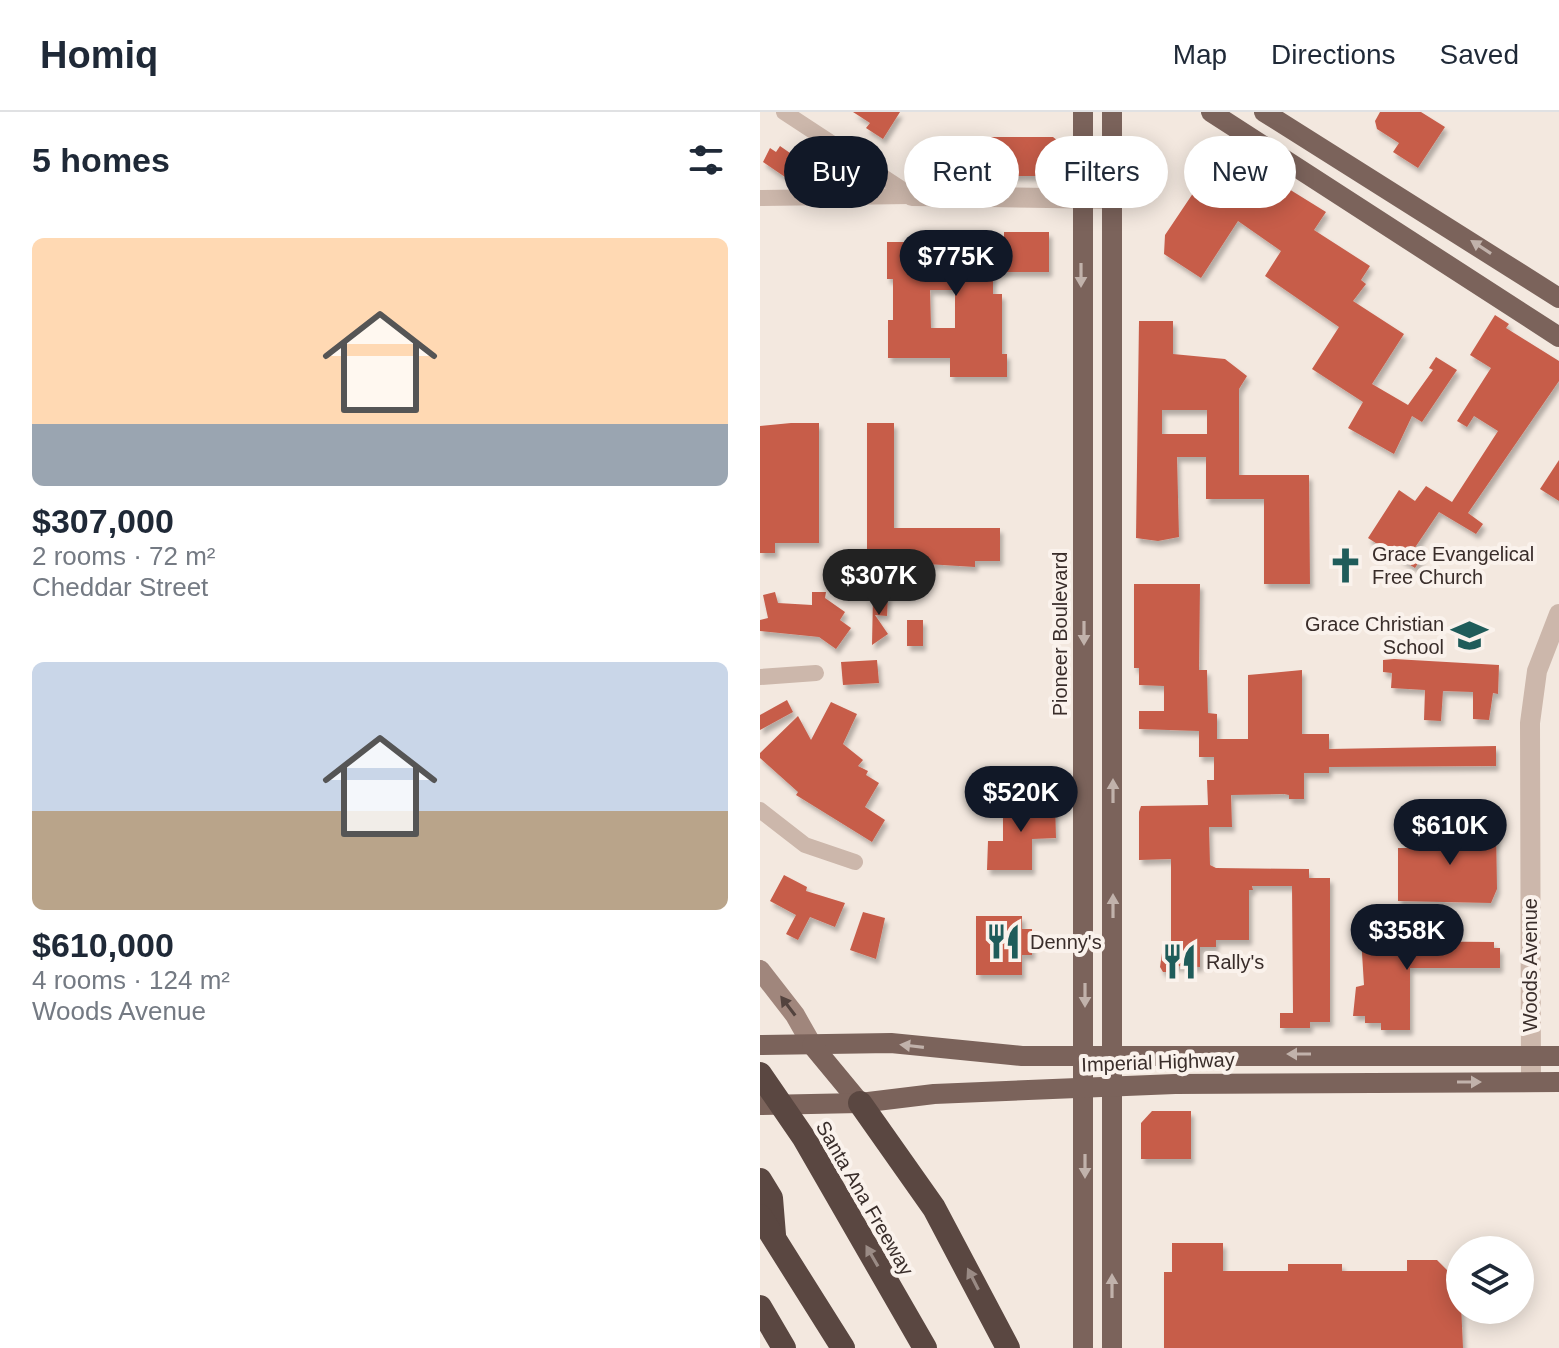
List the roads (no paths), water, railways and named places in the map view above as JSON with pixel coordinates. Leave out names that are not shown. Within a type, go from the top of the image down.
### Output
[{"type":"highway","name":"Santa Ana Freeway","points":[[760,1074],[804,1138],[925,1348]]},
{"type":"highway","points":[[860,1103],[934,1208],[1008,1348]]},
{"type":"highway","points":[[760,1180],[771,1198],[774,1237]]},
{"type":"highway","points":[[760,1216],[843,1348]]},
{"type":"highway","points":[[760,1307],[784,1348]]},
{"type":"main road","name":"Pioneer Boulevard","points":[[1082,136],[1083,112]]},
{"type":"main road","points":[[1211,112],[1559,337]]},
{"type":"main road","points":[[1264,112],[1559,298]]},
{"type":"main road","points":[[1112,136],[1113,114]]},
{"type":"main road","name":"Pioneer Boulevard","points":[[1080,208],[1085,1055],[1083,1348]]},
{"type":"main road","points":[[1111,208],[1112,1348]]},
{"type":"main road","points":[[760,970],[795,1015],[812,1045],[860,1103]]},
{"type":"main road","name":"Imperial Highway","points":[[760,1045],[891,1043],[990,1055],[1559,1056]]},
{"type":"main road","name":"Imperial Highway","points":[[760,1105],[860,1103],[934,1094],[1114,1087],[1559,1082]]},
{"type":"street","points":[[784,112],[904,191]]},
{"type":"street","points":[[760,198],[904,196]]},
{"type":"street","name":"Woods Avenue","points":[[1531,1082],[1530,723],[1537,671],[1559,614]]},
{"type":"street","points":[[760,677],[816,673]]},
{"type":"street","points":[[760,810],[805,845],[855,862]]},
{"type":"place","name":"Grace Evangelical Free Church","points":[[1346,565]]},
{"type":"place","name":"Grace Christian School","points":[[1470,635]]},
{"type":"place","name":"Denny's","points":[[1004,942]]},
{"type":"place","name":"Rally's","points":[[1180,962]]}]
